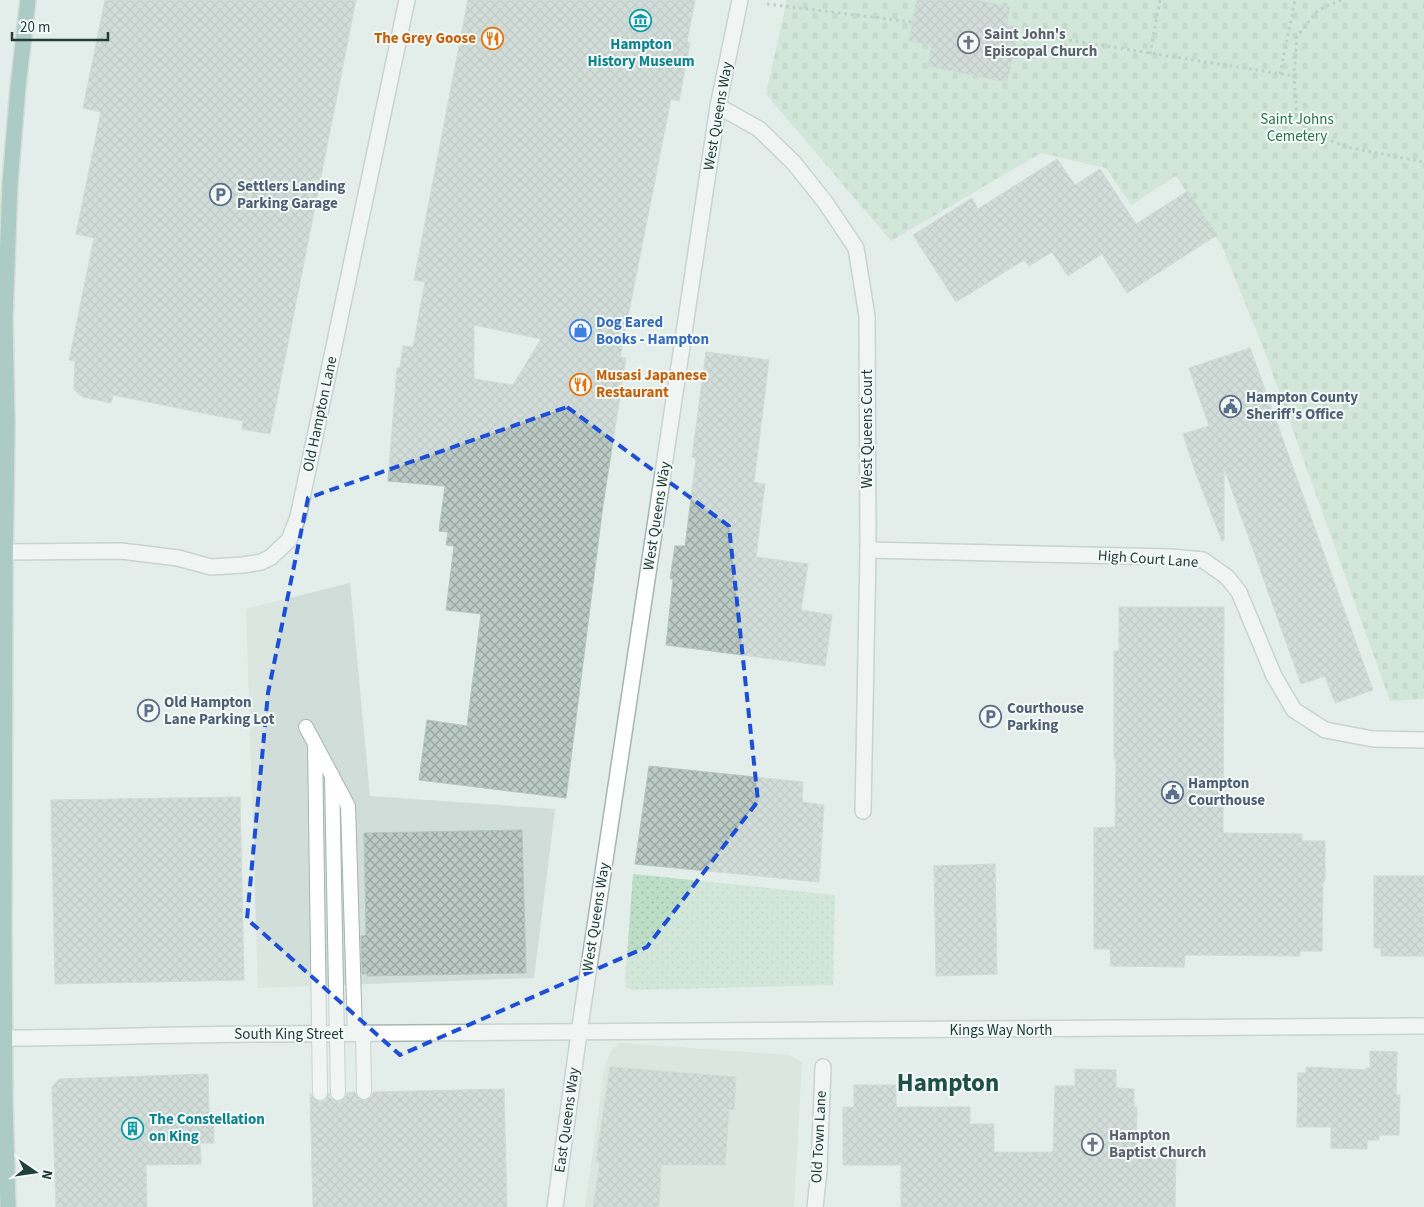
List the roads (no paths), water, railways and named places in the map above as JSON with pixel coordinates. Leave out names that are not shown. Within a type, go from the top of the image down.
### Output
[{"type":"main road","points":[[8,1207],[2,1038],[7,424],[5,319],[10,183],[28,0]]},
{"type":"street","name":"Old Hampton Lane","points":[[6,552],[121,551],[178,558],[211,567],[260,562],[271,556],[289,540],[298,517],[406,0]]},
{"type":"street","name":"West Queens Way","points":[[579,1033],[718,106],[740,0]]},
{"type":"street","name":"West Queens Court","points":[[718,106],[759,129],[794,163],[825,202],[856,248],[867,316],[868,550],[864,811]]},
{"type":"street","name":"High Court Lane","points":[[868,550],[1171,557],[1203,560],[1227,577],[1238,592],[1274,676],[1294,710],[1325,730],[1373,740],[1424,740]]},
{"type":"street","name":"Kings Way North","points":[[579,1033],[1424,1026]]},
{"type":"street","name":"South King Street","points":[[2,1038],[337,1033],[579,1033]]},
{"type":"street","name":"East Queens Way","points":[[555,1207],[579,1033]]},
{"type":"street","name":"Old Town Lane","points":[[815,1207],[823,1067]]},
{"type":"lane","points":[[306,728],[348,806],[359,1033],[364,1092]]},
{"type":"lane","points":[[315,744],[320,1093]]},
{"type":"lane","points":[[332,775],[338,1093]]},
{"type":"place","name":"Hampton History Museum","points":[[641,21]]},
{"type":"place","name":"The Grey Goose","points":[[492,38]]},
{"type":"place","name":"Saint John's Episcopal Church","points":[[968,43]]},
{"type":"place","name":"Settlers Landing Parking Garage","points":[[221,195]]},
{"type":"place","name":"Dog Eared Books - Hampton","points":[[580,331]]},
{"type":"place","name":"Musasi Japanese Restaurant","points":[[580,384]]},
{"type":"place","name":"Hampton County Sheriff's Office","points":[[1230,406]]},
{"type":"place","name":"Old Hampton Lane Parking Lot","points":[[148,711]]},
{"type":"place","name":"Courthouse Parking","points":[[991,717]]},
{"type":"place","name":"Hampton Courthouse","points":[[1172,792]]},
{"type":"place","name":"The Constellation on King","points":[[133,1128]]},
{"type":"place","name":"Hampton Baptist Church","points":[[1093,1144]]},
{"type":"district","name":"Hampton","points":[[948,1083]]},
{"type":"park label","name":"Saint Johns Cemetery","points":[[1297,128]]}]
